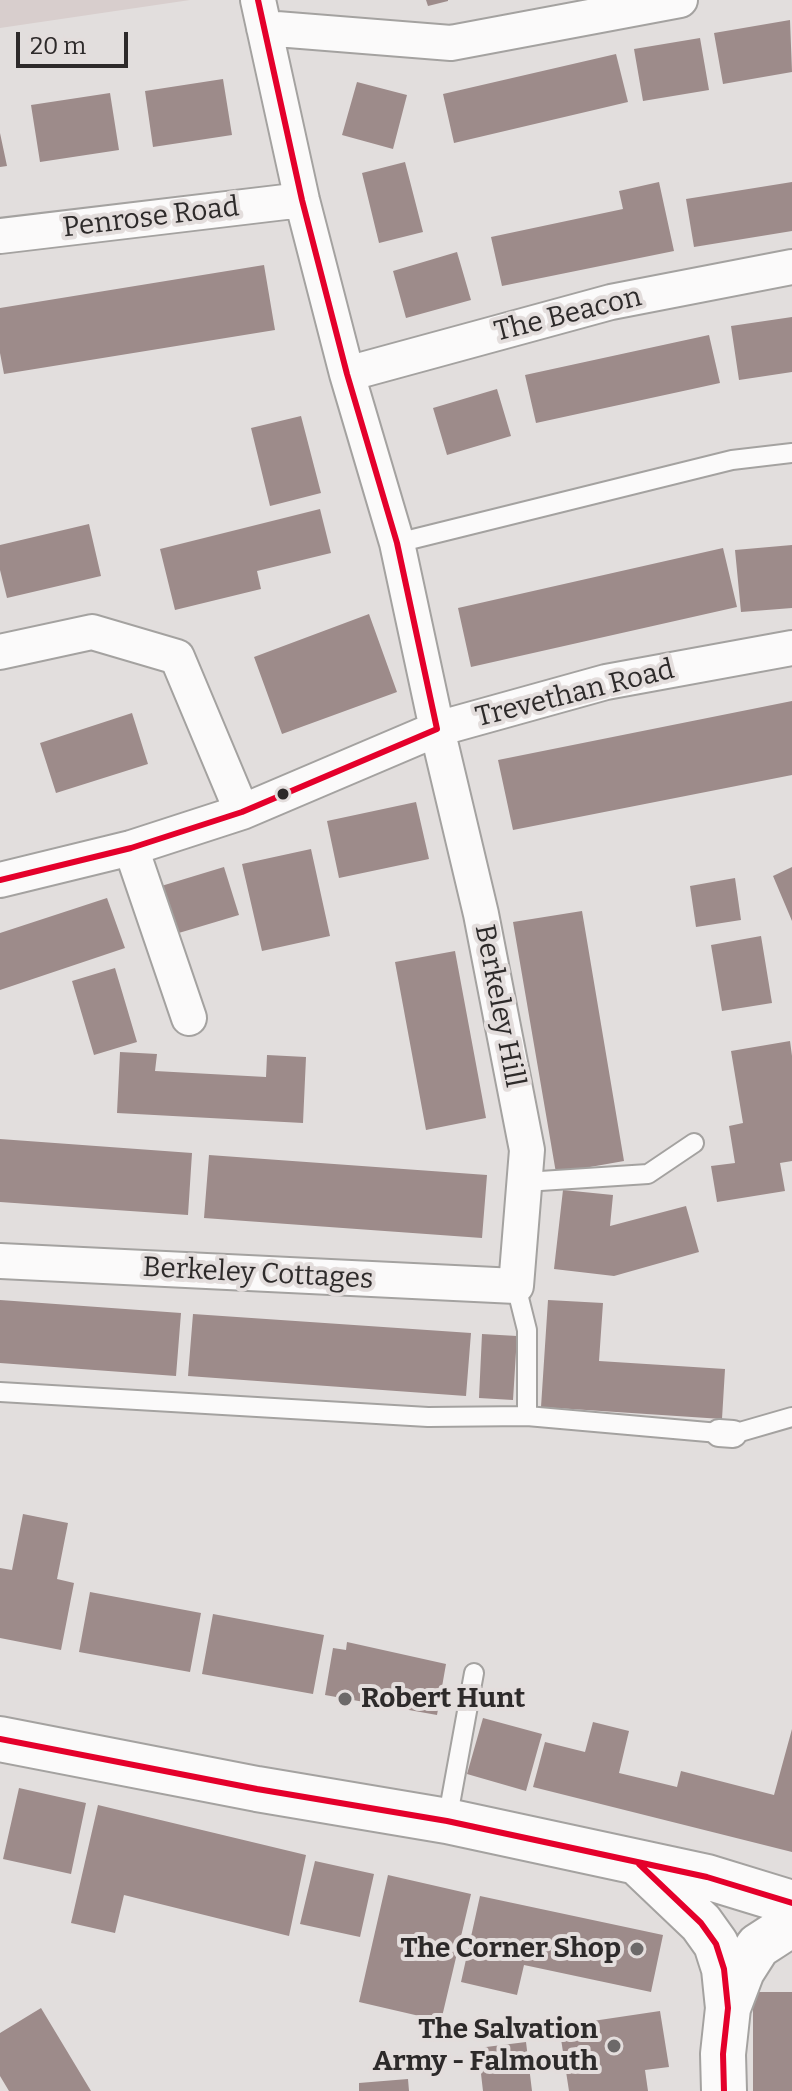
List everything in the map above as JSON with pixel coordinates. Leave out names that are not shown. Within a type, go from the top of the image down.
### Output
[{"type":"street","points":[[261,14],[451,43],[680,0]]},
{"type":"street","name":"Berkeley Hill","points":[[261,14],[302,200],[347,374],[397,543],[481,914],[527,1150],[516,1286]]},
{"type":"street","name":"Penrose Road","points":[[0,236],[302,200]]},
{"type":"street","name":"The Beacon","points":[[347,374],[611,302],[792,267]]},
{"type":"street","points":[[0,652],[92,632],[177,657],[242,812]]},
{"type":"street","name":"Trevethan Road","points":[[0,880],[131,848],[242,812],[437,729],[606,682],[792,648]]},
{"type":"street","points":[[131,848],[189,1018]]},
{"type":"street","name":"Berkeley Cottages","points":[[0,1261],[516,1286]]},
{"type":"street","points":[[0,1739],[257,1789],[447,1821],[707,1877],[792,1903]]},
{"type":"street","points":[[639,1864],[701,1923],[716,1944],[724,1969],[728,2008],[723,2054],[724,2091]]},
{"type":"street","points":[[728,2008],[742,1971],[758,1946],[792,1924]]},
{"type":"lane","points":[[397,543],[732,460],[792,453]]},
{"type":"lane","points":[[525,1182],[648,1174],[694,1143]]},
{"type":"lane","points":[[516,1286],[527,1330],[527,1416]]},
{"type":"lane","points":[[0,1392],[428,1417],[527,1416],[726,1433],[792,1417]]},
{"type":"lane","points":[[447,1821],[474,1673]]},
{"type":"shaded area","points":[[0,0],[190,0],[0,28]]},
{"type":"building","points":[[426,0],[448,0],[448,1],[428,6]]},
{"type":"building","points":[[790,20],[792,72],[723,84],[714,33]]},
{"type":"building","points":[[700,38],[709,90],[643,101],[634,49]]},
{"type":"building","points":[[616,54],[628,102],[454,143],[443,94]]},
{"type":"building","points":[[223,79],[232,135],[153,147],[145,91]]},
{"type":"building","points":[[357,82],[407,95],[393,149],[342,135]]},
{"type":"building","points":[[110,93],[119,150],[40,162],[31,105]]},
{"type":"building","points":[[0,133],[7,166],[0,167]]},
{"type":"building","points":[[405,162],[423,232],[379,243],[362,173]]},
{"type":"building","points":[[659,182],[674,251],[502,286],[491,237],[623,209],[619,191]]},
{"type":"building","points":[[792,182],[792,231],[694,247],[686,199]]},
{"type":"building","points":[[457,252],[471,300],[406,318],[393,271]]},
{"type":"building","points":[[264,265],[275,330],[4,374],[0,353],[0,308]]},
{"type":"building","points":[[792,317],[792,372],[739,380],[731,326]]},
{"type":"building","points":[[709,335],[720,383],[536,423],[525,375]]},
{"type":"building","points":[[497,389],[511,436],[447,455],[433,408]]},
{"type":"building","points":[[301,416],[321,493],[270,506],[251,428]]},
{"type":"building","points":[[320,509],[331,553],[257,571],[261,589],[175,610],[160,549]]},
{"type":"building","points":[[89,524],[101,576],[7,598],[0,570],[0,545]]},
{"type":"building","points":[[792,545],[792,608],[741,612],[735,550]]},
{"type":"building","points":[[723,548],[737,607],[471,667],[458,608]]},
{"type":"building","points":[[369,614],[397,692],[282,734],[254,657]]},
{"type":"building","points":[[792,701],[792,775],[513,830],[498,760]]},
{"type":"building","points":[[132,713],[148,764],[56,793],[40,743]]},
{"type":"building","points":[[416,802],[429,859],[339,878],[327,821]]},
{"type":"building","points":[[311,849],[330,936],[262,951],[242,864]]},
{"type":"building","points":[[224,867],[239,915],[172,935],[158,887]]},
{"type":"building","points":[[792,867],[792,921],[773,876]]},
{"type":"building","points":[[735,878],[741,920],[696,927],[690,886]]},
{"type":"building","points":[[107,898],[125,948],[0,990],[0,933]]},
{"type":"building","points":[[582,911],[624,1161],[556,1173],[513,922]]},
{"type":"building","points":[[761,936],[772,1003],[722,1011],[711,945]]},
{"type":"building","points":[[455,951],[486,1118],[426,1130],[395,962]]},
{"type":"building","points":[[115,968],[137,1042],[94,1055],[72,981]]},
{"type":"building","points":[[790,1041],[792,1161],[780,1163],[785,1191],[717,1202],[711,1166],[735,1163],[729,1126],[743,1123],[731,1051]]},
{"type":"building","points":[[120,1052],[157,1054],[155,1071],[266,1077],[267,1055],[306,1057],[303,1123],[117,1113]]},
{"type":"building","points":[[0,1139],[192,1153],[188,1215],[0,1202]]},
{"type":"building","points":[[209,1155],[487,1175],[482,1238],[204,1218]]},
{"type":"building","points":[[563,1190],[613,1195],[610,1226],[686,1206],[699,1252],[614,1276],[554,1269]]},
{"type":"building","points":[[0,1300],[181,1313],[176,1376],[0,1363]]},
{"type":"building","points":[[548,1300],[603,1303],[599,1361],[725,1369],[722,1419],[541,1407]]},
{"type":"building","points":[[193,1314],[471,1333],[466,1396],[188,1376]]},
{"type":"building","points":[[482,1334],[517,1336],[513,1400],[479,1398]]},
{"type":"building","points":[[23,1514],[68,1523],[57,1579],[74,1583],[61,1650],[0,1638],[0,1568],[12,1570]]},
{"type":"building","points":[[90,1592],[201,1613],[190,1672],[79,1652]]},
{"type":"building","points":[[213,1614],[324,1635],[313,1694],[202,1674]]},
{"type":"building","points":[[347,1642],[446,1664],[437,1715],[325,1695],[333,1648],[346,1650]]},
{"type":"building","points":[[483,1718],[542,1734],[526,1791],[467,1774]]},
{"type":"building","points":[[593,1722],[629,1731],[619,1773],[677,1787],[681,1771],[774,1795],[792,1729],[792,1852],[533,1787],[545,1742],[585,1752]]},
{"type":"building","points":[[19,1788],[86,1803],[71,1874],[3,1859]]},
{"type":"building","points":[[98,1805],[306,1855],[289,1936],[124,1895],[115,1933],[71,1923]]},
{"type":"building","points":[[315,1861],[374,1874],[360,1937],[300,1924]]},
{"type":"building","points":[[388,1875],[471,1894],[441,2021],[359,2002]]},
{"type":"building","points":[[480,1896],[663,1935],[651,1992],[524,1965],[517,1995],[461,1982]]},
{"type":"building","points":[[753,1992],[792,1992],[792,2091],[753,2091]]},
{"type":"building","points":[[41,2008],[91,2091],[9,2091],[0,2076],[0,2033]]},
{"type":"building","name":"The Salvation Army - Falmouth","points":[[660,2011],[669,2067],[645,2070],[648,2091],[569,2091],[559,2026]]},
{"type":"building","points":[[526,2042],[532,2091],[483,2091],[478,2048]]},
{"type":"building","points":[[408,2079],[409,2091],[359,2091],[359,2083]]},
{"type":"transit line","points":[[0,880],[131,848],[242,812],[437,729],[397,543],[347,374],[302,200],[258,0]]},
{"type":"transit line","points":[[0,1739],[257,1789],[447,1821],[707,1877],[792,1903]]},
{"type":"transit line","points":[[639,1864],[701,1923],[716,1944],[724,1969],[728,2008],[723,2054],[724,2091]]},
{"type":"place","name":"Robert Hunt","points":[[345,1699]]},
{"type":"place","name":"The Corner Shop","points":[[637,1949]]},
{"type":"place","name":"The Salvation Army - Falmouth","points":[[614,2046]]}]
